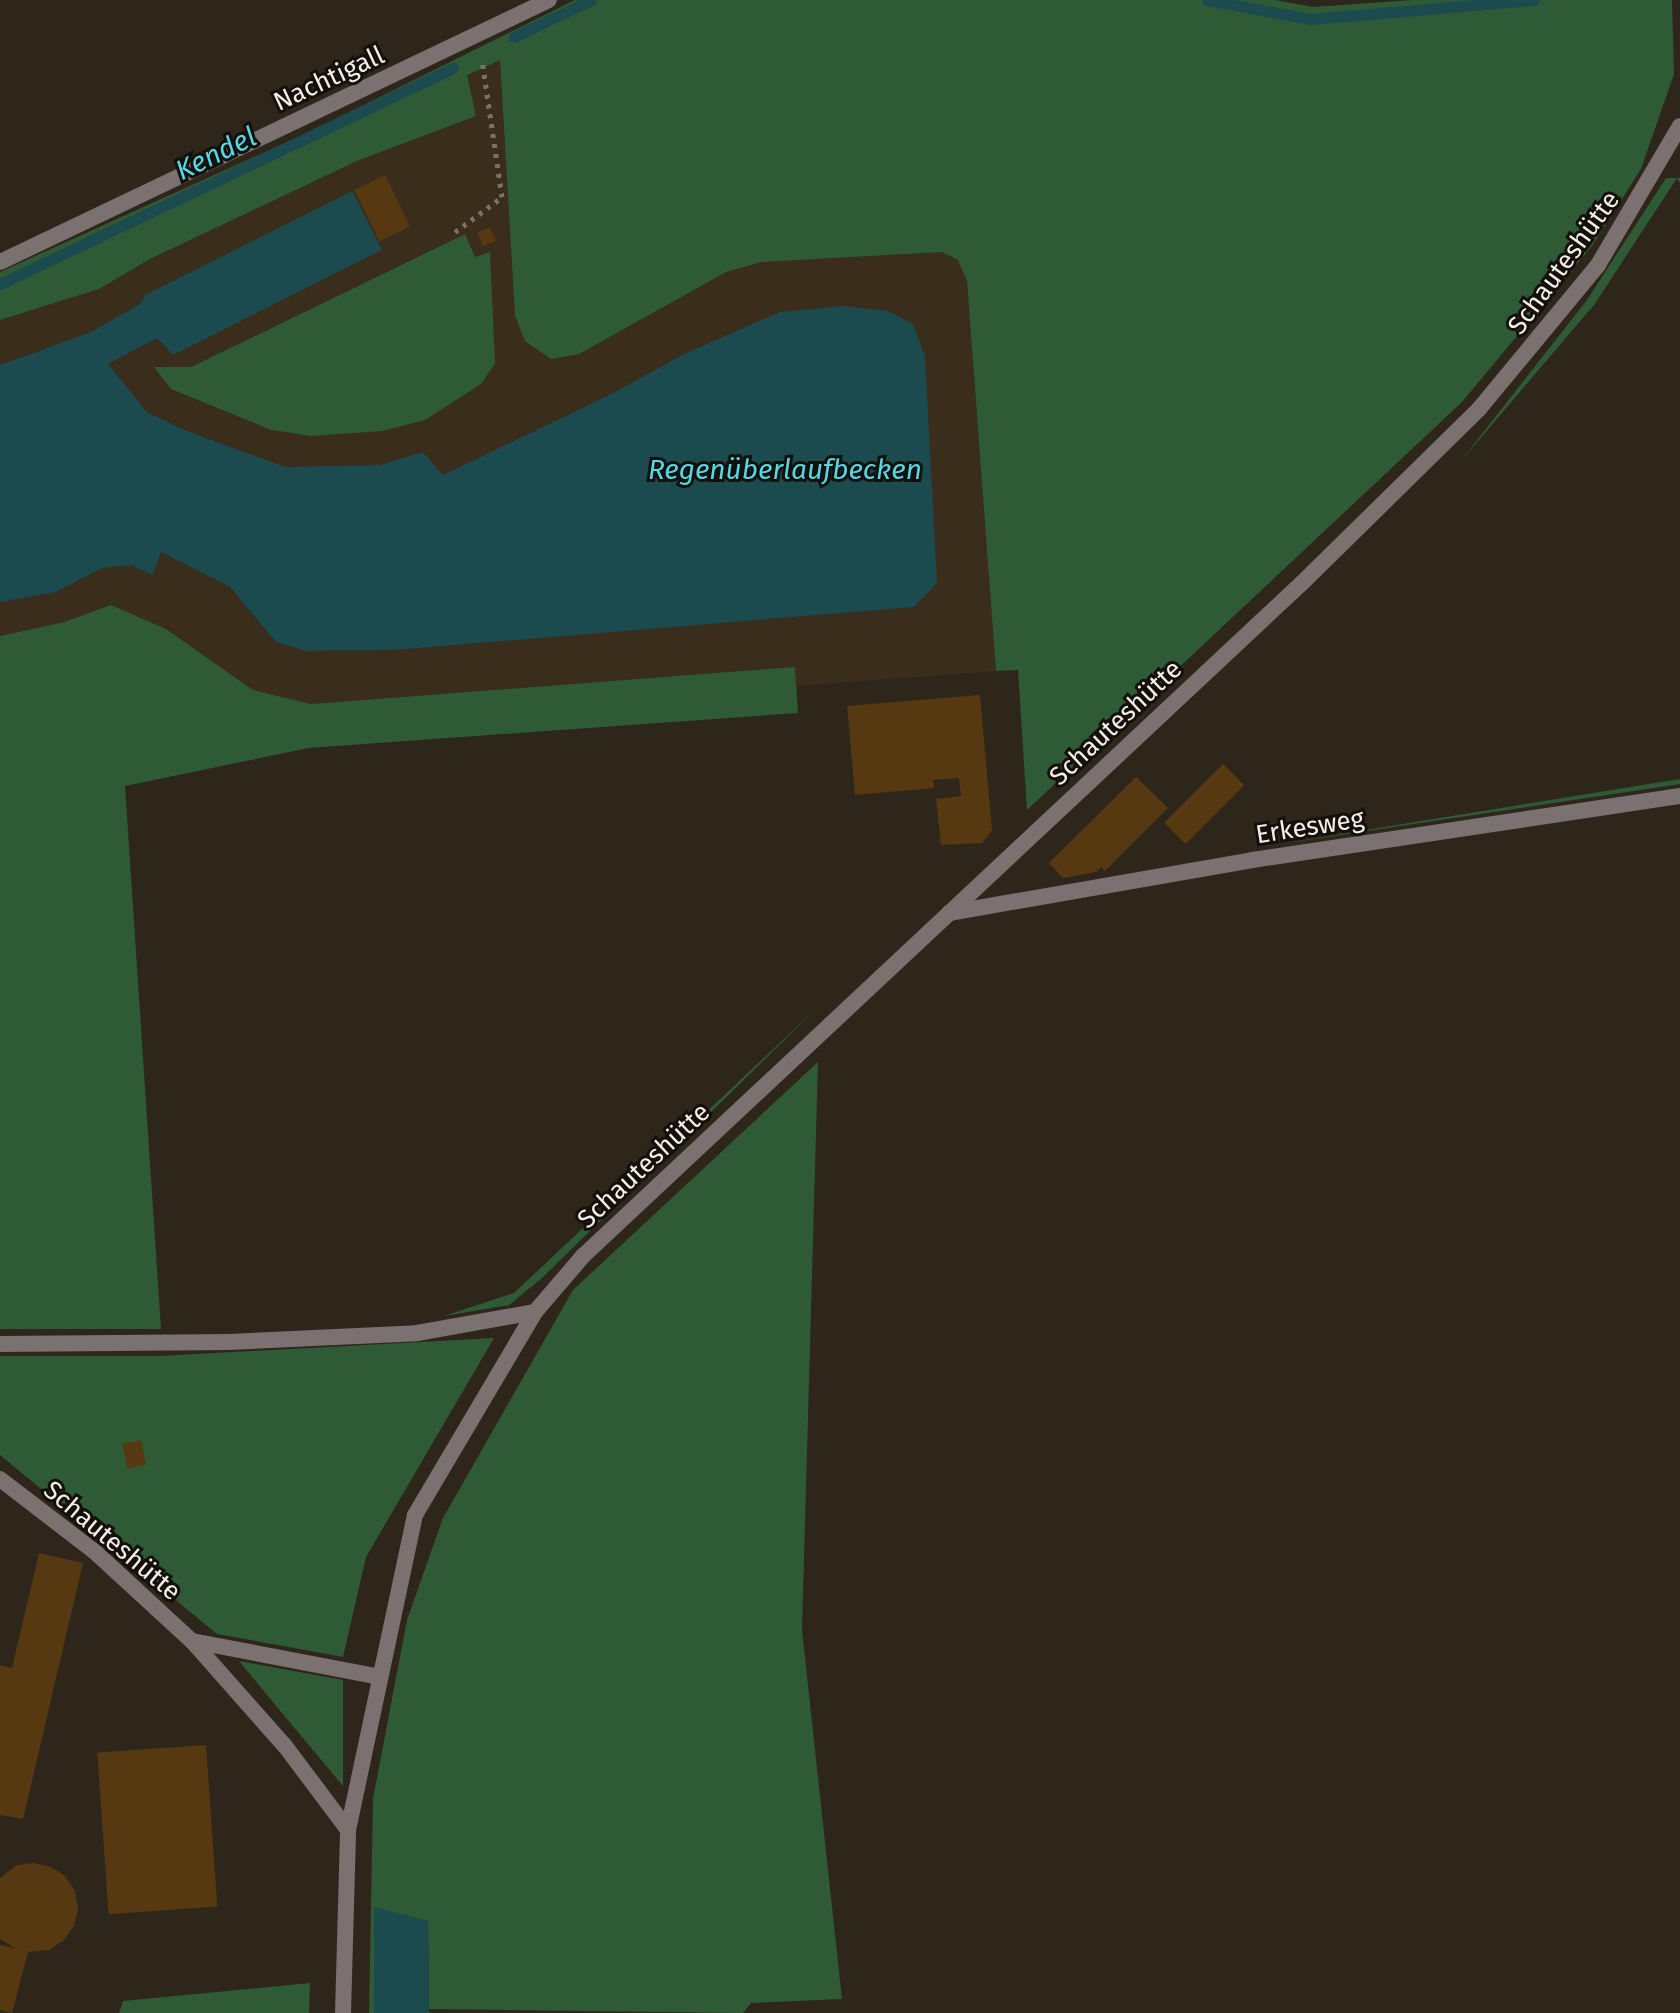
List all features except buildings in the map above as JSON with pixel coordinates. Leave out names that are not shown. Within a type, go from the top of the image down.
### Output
[{"type":"street","name":"Nachtigall","points":[[0,262],[549,0]]},
{"type":"street","name":"Schauteshütte","points":[[343,2013],[348,1830],[415,1515],[535,1312],[583,1256],[1303,582],[1479,409],[1598,265],[1680,126]]},
{"type":"street","name":"Erkesweg","points":[[949,913],[1252,860],[1680,796]]},
{"type":"street","points":[[0,1344],[229,1342],[417,1333],[535,1312]]},
{"type":"street","name":"Schauteshütte","points":[[0,1479],[94,1551],[192,1641],[285,1746],[348,1830]]},
{"type":"street","points":[[192,1641],[380,1677]]},
{"type":"path","points":[[455,232],[502,197],[486,71],[475,36]]},
{"type":"shaded area","points":[[500,60],[515,316],[761,262],[942,252],[958,260],[967,281],[996,671],[796,686],[795,667],[311,704],[253,690],[166,629],[111,605],[64,622],[0,636],[0,602],[56,592],[102,568],[133,565],[161,552],[230,587],[276,642],[306,651],[395,650],[914,607],[684,354],[613,393],[443,475],[423,452],[380,465],[285,467],[182,429],[147,412],[107,364],[157,338],[352,192],[145,295],[140,304],[91,332],[0,365],[0,320],[99,289],[150,259],[357,161],[476,116],[466,75]],"holes":[[[464,234],[475,258],[490,252],[311,436],[271,430],[171,389],[156,365],[177,370],[191,367]]]},
{"type":"green space","points":[[575,0],[1275,0],[1313,7],[1413,0],[1672,0],[1674,74],[1641,169],[1592,246],[1462,402],[1027,810],[1018,670],[996,671],[967,281],[958,260],[942,252],[761,262],[726,272],[579,354],[551,359],[525,341],[515,316],[500,60],[467,75],[476,116],[357,161],[150,259],[99,289],[0,320],[0,272],[307,133]]},
{"type":"green space","points":[[1666,178],[1677,178],[1594,305],[1460,462],[1587,300]]},
{"type":"green space","points":[[465,234],[475,257],[490,252],[495,363],[481,384],[425,420],[382,431],[311,436],[271,430],[171,389],[154,367],[191,367]]},
{"type":"green space","points":[[111,605],[166,629],[253,690],[311,704],[795,667],[798,713],[309,748],[125,786],[161,1329],[0,1329],[0,636],[64,622]]},
{"type":"green space","points":[[1680,779],[1680,784],[1254,848]]},
{"type":"green space","points":[[818,1007],[542,1278],[509,1305],[444,1316],[514,1293]]},
{"type":"green space","points":[[818,1062],[802,1630],[842,1999],[751,2003],[743,2013],[429,2009],[428,1921],[374,1908],[374,2013],[369,2013],[373,1799],[407,1620],[443,1518],[573,1290]]},
{"type":"green space","points":[[494,1338],[366,1557],[343,1657],[217,1634],[0,1455],[0,1356],[159,1356]]},
{"type":"green space","points":[[239,1661],[343,1680],[343,1786],[287,1719]]},
{"type":"green space","points":[[310,1983],[309,2013],[119,2013],[123,2001]]},
{"type":"water","name":"Regenüberlaufbecken","points":[[352,191],[382,250],[173,355],[157,338],[108,364],[147,412],[182,429],[285,467],[380,465],[423,452],[443,475],[613,393],[684,354],[780,312],[843,306],[888,311],[913,324],[925,356],[937,583],[914,607],[395,650],[306,651],[276,642],[230,587],[161,552],[152,575],[132,565],[102,568],[56,592],[0,602],[0,365],[91,332],[140,304],[145,295]]},
{"type":"water","points":[[374,1907],[428,1921],[429,2013],[374,2013]]},
{"type":"waterway","name":"Kendel","points":[[514,37],[591,0]]},
{"type":"waterway","name":"Kendel","points":[[1207,0],[1311,19],[1534,0]]},
{"type":"waterway","name":"Kendel","points":[[0,284],[453,68]]}]
